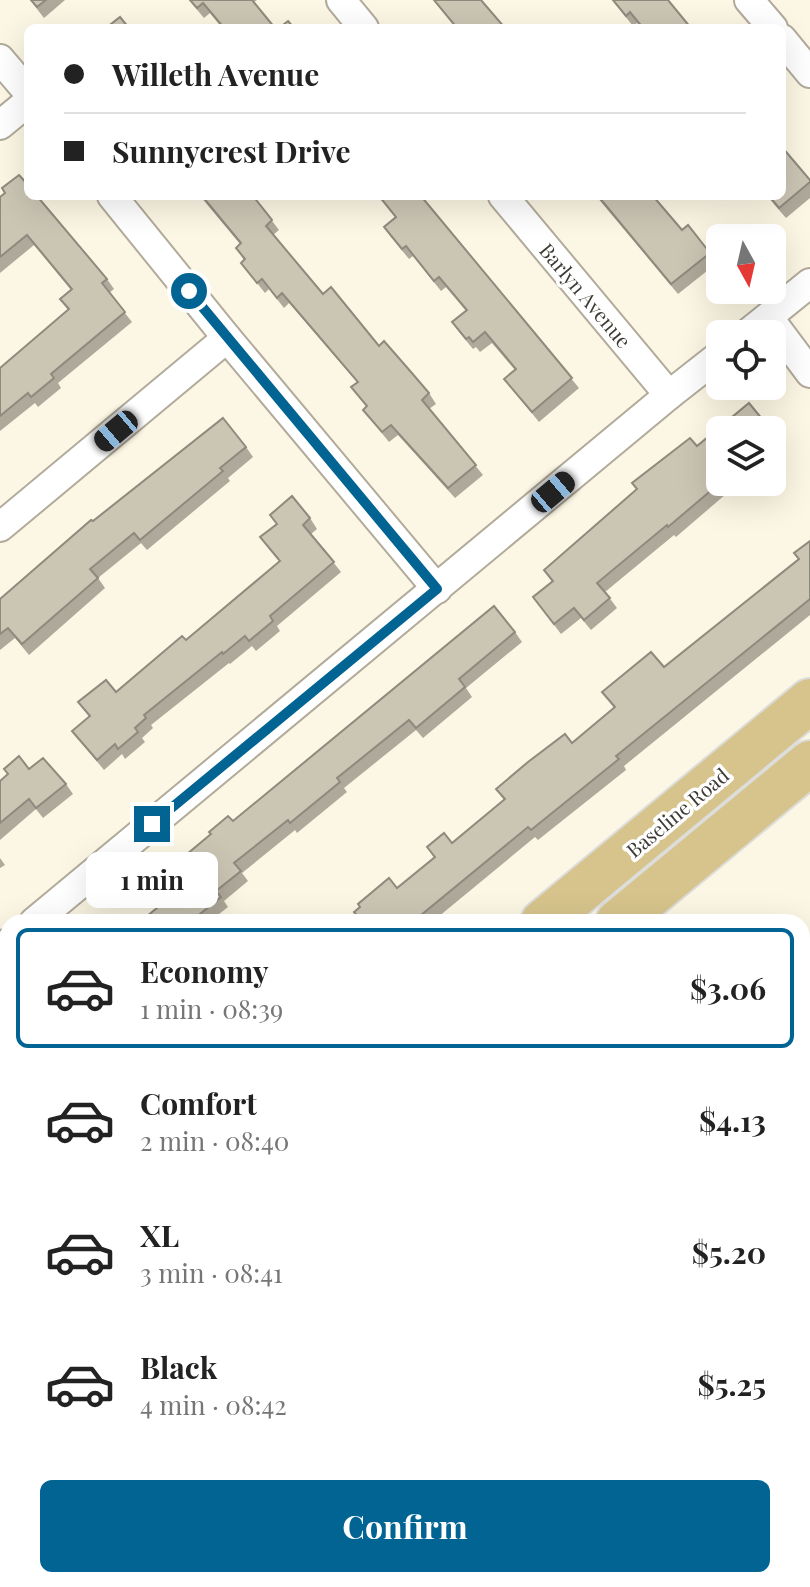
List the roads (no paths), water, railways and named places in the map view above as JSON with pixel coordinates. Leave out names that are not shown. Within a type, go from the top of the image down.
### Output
[{"type":"main road","name":"Baseline Road","points":[[553,914],[810,701]]},
{"type":"main road","points":[[628,914],[810,763]]},
{"type":"street","points":[[341,0],[361,24]]},
{"type":"street","points":[[749,0],[770,24]]},
{"type":"street","points":[[786,44],[810,73]]},
{"type":"street","points":[[0,59],[24,87]]},
{"type":"street","points":[[0,125],[24,105]]},
{"type":"street","points":[[115,200],[437,589]]},
{"type":"street","name":"Barlyn Avenue","points":[[506,200],[669,395]]},
{"type":"street","points":[[765,320],[810,283]]},
{"type":"street","points":[[0,527],[227,338]]},
{"type":"street","points":[[786,351],[810,373]]},
{"type":"street","points":[[44,914],[706,366]]}]
